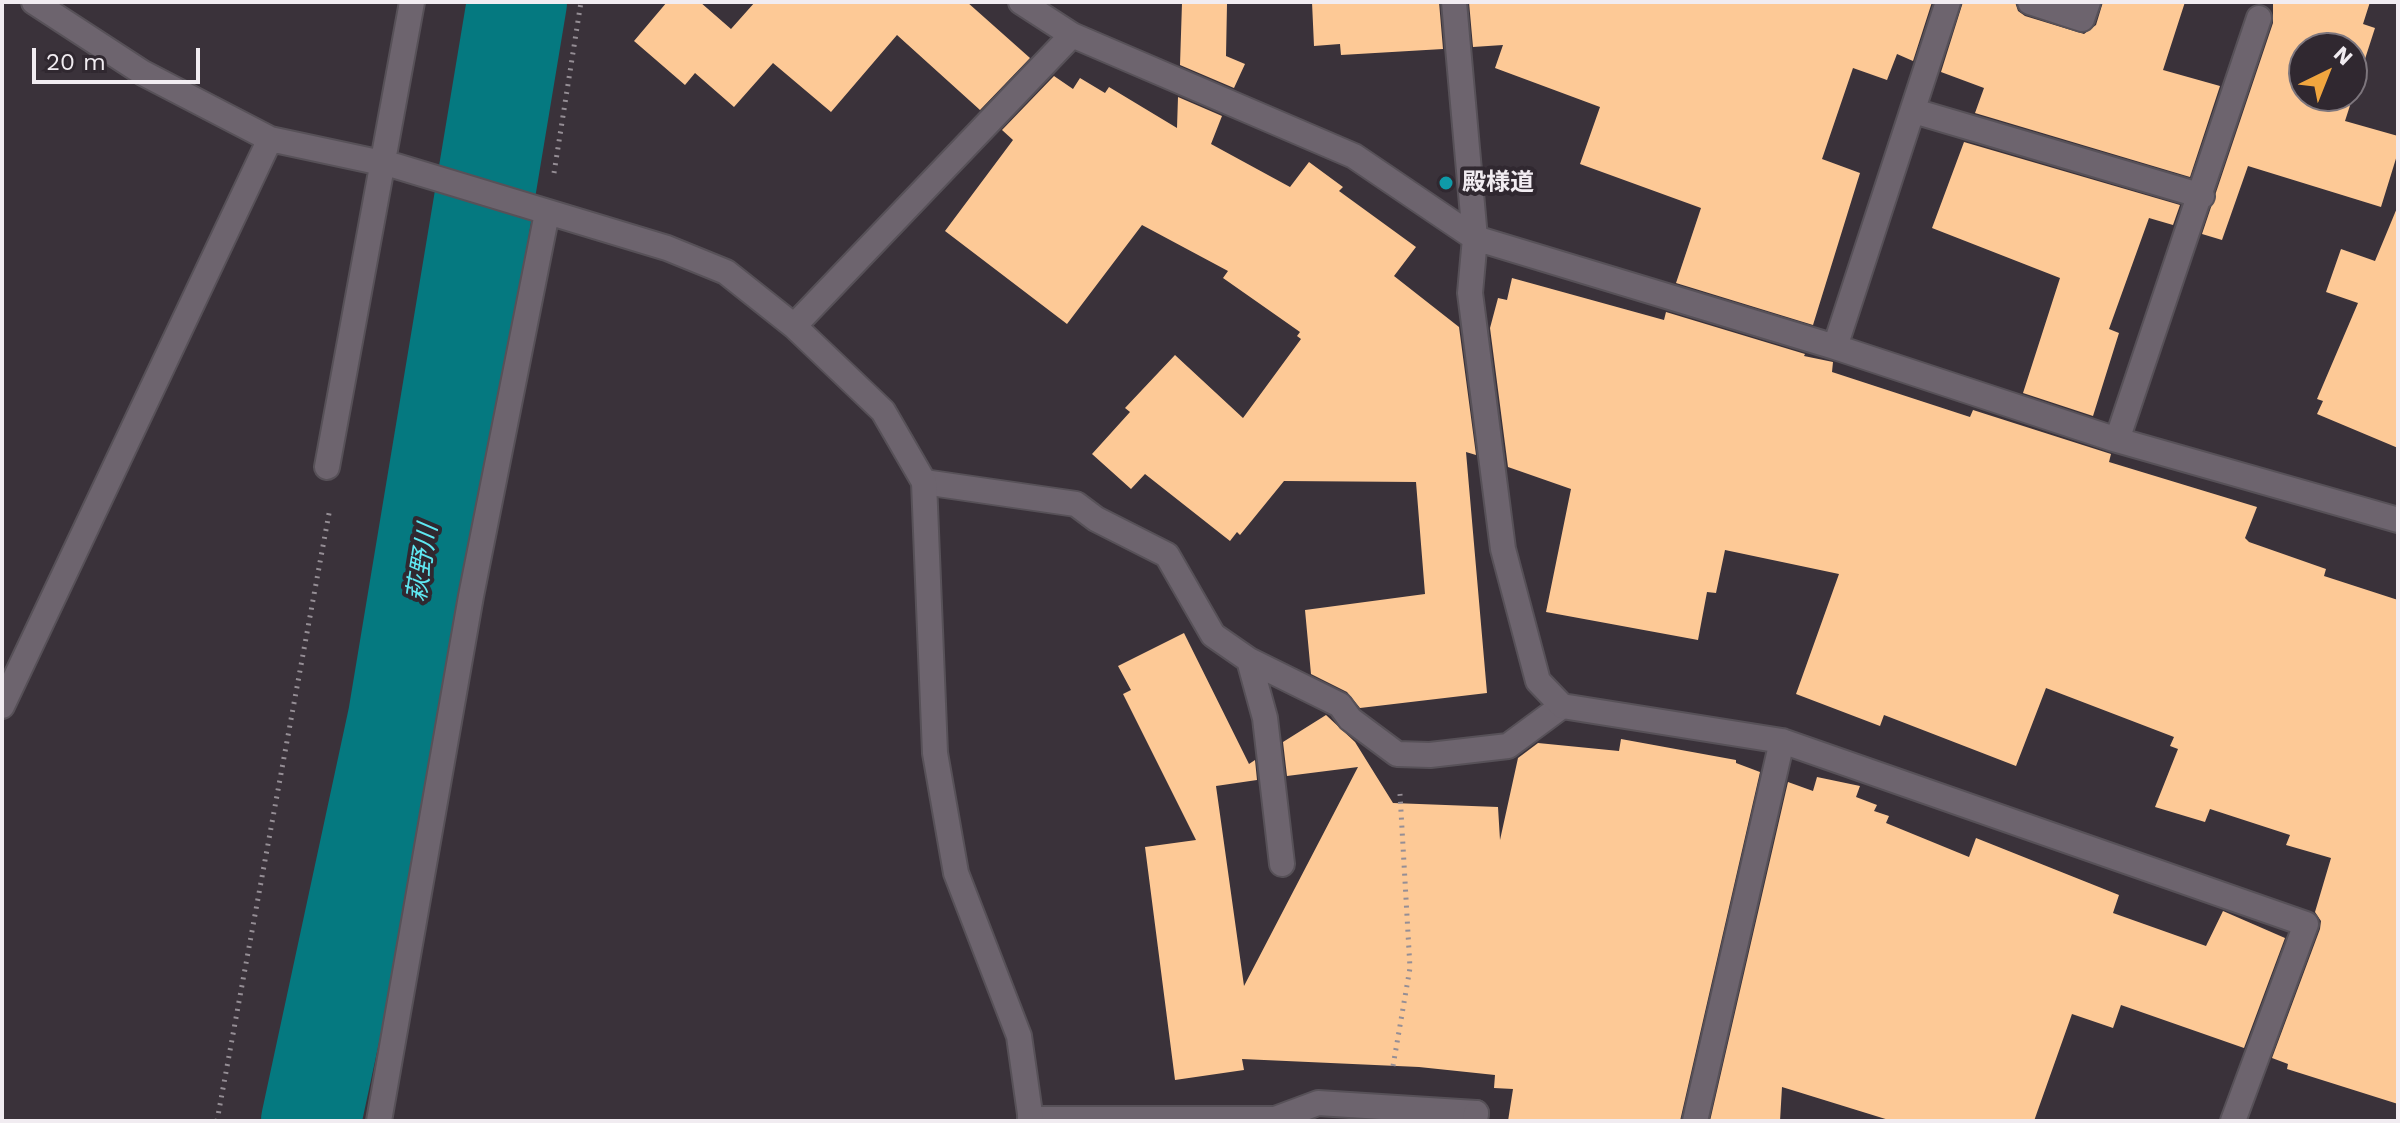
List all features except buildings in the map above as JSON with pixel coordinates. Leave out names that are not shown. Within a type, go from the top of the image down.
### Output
[{"type":"street","points":[[34,2],[143,73],[270,139],[389,166],[667,248],[726,272],[794,326],[883,411],[924,482],[935,753],[956,873],[1019,1036],[1030,1120],[1275,1119],[1318,1103],[1476,1117]]},
{"type":"street","points":[[327,467],[389,166],[412,2]]},
{"type":"street","points":[[1021,2],[1072,35],[1354,156],[1475,238],[1835,347],[2117,440],[2398,520]]},
{"type":"street","points":[[1454,2],[1475,238],[1470,293],[1503,549],[1538,681],[1562,706],[1782,741],[2306,924],[2233,1121]]},
{"type":"street","points":[[1835,347],[1948,2]]},
{"type":"street","points":[[2030,2],[2082,19],[2088,2]]},
{"type":"street","points":[[2117,440],[2202,196],[2259,18]]},
{"type":"street","points":[[794,326],[1072,35]]},
{"type":"street","points":[[1914,111],[2202,196]]},
{"type":"street","points":[[2,706],[270,139]]},
{"type":"street","points":[[379,1121],[536,210]]},
{"type":"street","points":[[924,482],[1076,504],[1096,519],[1167,555],[1213,635],[1249,660],[1340,705],[1350,719],[1397,754],[1430,755],[1508,746],[1562,706]]},
{"type":"street","points":[[1249,660],[1265,718],[1282,864]]},
{"type":"street","points":[[1695,1121],[1782,741]]},
{"type":"path","points":[[536,210],[581,2]]},
{"type":"path","points":[[217,1121],[331,501],[327,467]]},
{"type":"path","points":[[1387,1107],[1410,968],[1397,754]]},
{"type":"waterway","name":"萩野川","points":[[311,1121],[398,717],[517,2]]},
{"type":"place","name":"殿様道","points":[[1446,183]]}]
